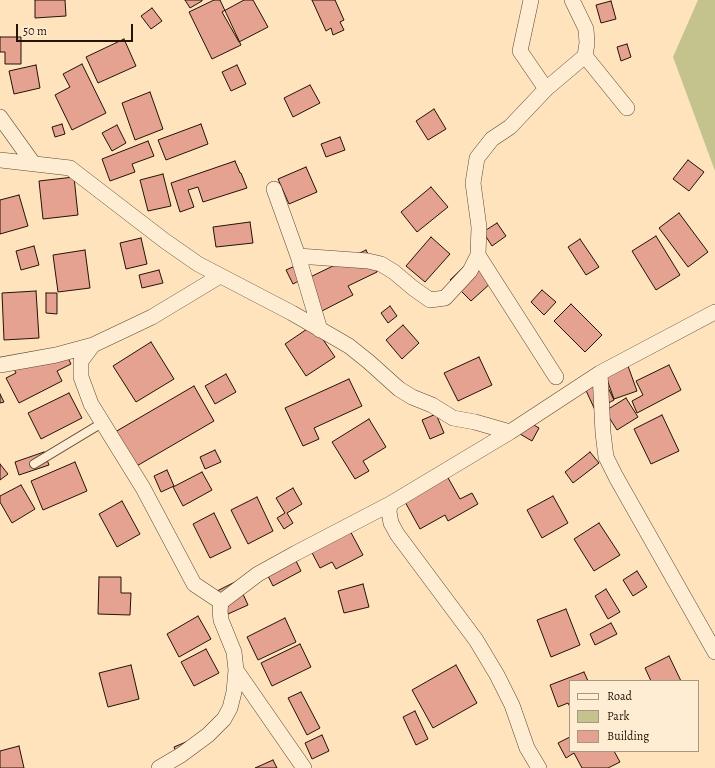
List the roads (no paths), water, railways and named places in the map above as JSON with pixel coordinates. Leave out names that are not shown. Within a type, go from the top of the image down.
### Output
[{"type":"street","points":[[531,0],[520,51],[546,89]]},
{"type":"street","points":[[298,256],[368,261],[381,264],[394,272],[430,300],[445,298],[470,271],[478,255],[479,227],[473,183],[477,158],[492,139],[510,127],[546,89],[585,56],[587,43],[586,29],[572,0]]},
{"type":"street","points":[[585,56],[627,108]]},
{"type":"street","points":[[0,117],[33,163]]},
{"type":"street","points":[[0,160],[70,168],[165,241],[198,264],[292,313],[349,346],[398,389],[412,397],[432,405],[453,418],[475,422],[510,432]]},
{"type":"street","points":[[274,189],[298,256],[320,330]]},
{"type":"street","points":[[478,255],[556,376]]},
{"type":"street","points":[[0,365],[56,355],[93,345],[152,317],[220,276]]},
{"type":"street","points":[[159,768],[181,755],[208,735],[224,719],[230,708],[234,692],[236,670],[234,652],[221,620],[221,602],[258,574],[390,504],[510,432],[600,373],[715,312]]},
{"type":"street","points":[[93,345],[81,361],[81,377],[91,404],[143,488],[194,584],[221,602]]},
{"type":"street","points":[[600,373],[603,433],[606,457],[715,652]]},
{"type":"street","points":[[390,504],[390,523],[472,635],[497,675],[512,705],[527,748],[539,768]]},
{"type":"street","points":[[236,670],[304,768]]},
{"type":"lane","points":[[34,464],[102,423]]}]
